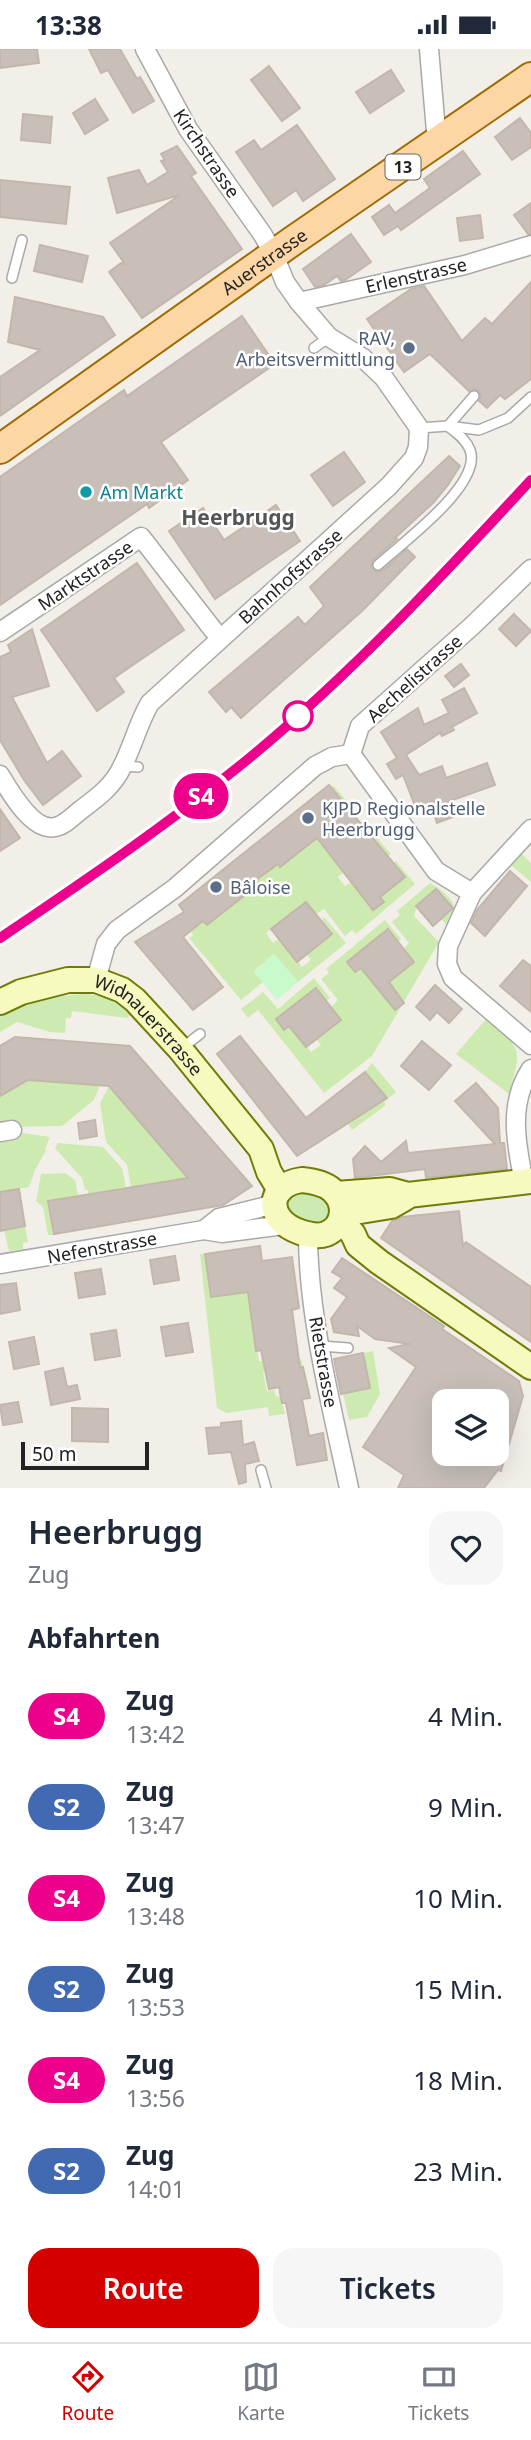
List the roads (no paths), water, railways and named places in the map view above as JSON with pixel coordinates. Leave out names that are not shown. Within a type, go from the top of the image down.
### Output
[{"type":"main road","name":"Auerstrasse","points":[[0,449],[531,77]]},
{"type":"main road","name":"Widnauerstrasse","points":[[0,1002],[21,992],[68,980],[96,980],[111,984],[135,1000],[180,1049],[261,1149],[269,1172],[285,1200]]},
{"type":"main road","points":[[331,1219],[391,1206],[408,1195],[527,1181]]},
{"type":"main road","points":[[285,1200],[325,1186],[331,1219]]},
{"type":"main road","points":[[285,1200],[331,1219],[354,1234],[358,1245],[379,1262],[531,1367]]},
{"type":"street","name":"Kirchstrasse","points":[[145,49],[188,129],[275,255]]},
{"type":"street","points":[[429,49],[438,143]]},
{"type":"street","name":"Erlenstrasse","points":[[299,302],[465,265],[531,245]]},
{"type":"street","points":[[275,255],[285,282],[299,302],[329,337],[363,358],[384,377],[419,428]]},
{"type":"street","name":"Bahnhofstrasse","points":[[0,775],[9,791],[36,824],[45,828],[58,827],[98,796],[131,767],[141,717],[150,703],[389,486],[414,458],[418,447],[419,428]]},
{"type":"street","name":"Marktstrasse","points":[[0,632],[141,537],[214,631]]},
{"type":"street","name":"Aechelistrasse","points":[[351,754],[360,726],[472,627],[531,569]]},
{"type":"street","points":[[96,980],[106,944],[117,930],[175,888],[315,767],[332,757],[351,754],[436,871],[472,893]]},
{"type":"street","points":[[531,829],[472,893],[448,946],[447,964],[453,978],[531,1045]]},
{"type":"street","points":[[527,1181],[516,1136],[516,1114],[518,1096],[531,1069]]},
{"type":"street","name":"Nefenstrasse","points":[[0,1264],[204,1230],[219,1218],[285,1200]]},
{"type":"street","name":"Rietstrasse","points":[[331,1219],[308,1264],[328,1392],[349,1488]]},
{"type":"lane","points":[[12,278],[22,240]]},
{"type":"lane","points":[[314,348],[329,337]]},
{"type":"lane","points":[[448,426],[474,395]]},
{"type":"lane","points":[[419,428],[448,426],[479,430],[508,418],[531,397]]},
{"type":"lane","points":[[379,565],[459,490],[470,472],[471,450],[464,439],[448,426]]},
{"type":"lane","points":[[180,1049],[200,1034]]},
{"type":"lane","points":[[321,1346],[348,1348]]},
{"type":"lane","points":[[261,1470],[265,1488]]},
{"type":"railway","points":[[0,938],[158,827],[235,769],[309,707],[395,624],[531,480]]},
{"type":"train","name":"S4","points":[[0,938],[167,822],[310,706],[421,599],[531,480]]},
{"type":"place","name":"RAV, Arbeitsvermittlung","points":[[409,348]]},
{"type":"place","name":"Am Markt","points":[[86,492]]},
{"type":"place","name":"KJPD Regionalstelle Heerbrugg","points":[[308,818]]},
{"type":"place","name":"Bâloise","points":[[216,887]]},
{"type":"district","name":"Heerbrugg","points":[[238,517]]}]
